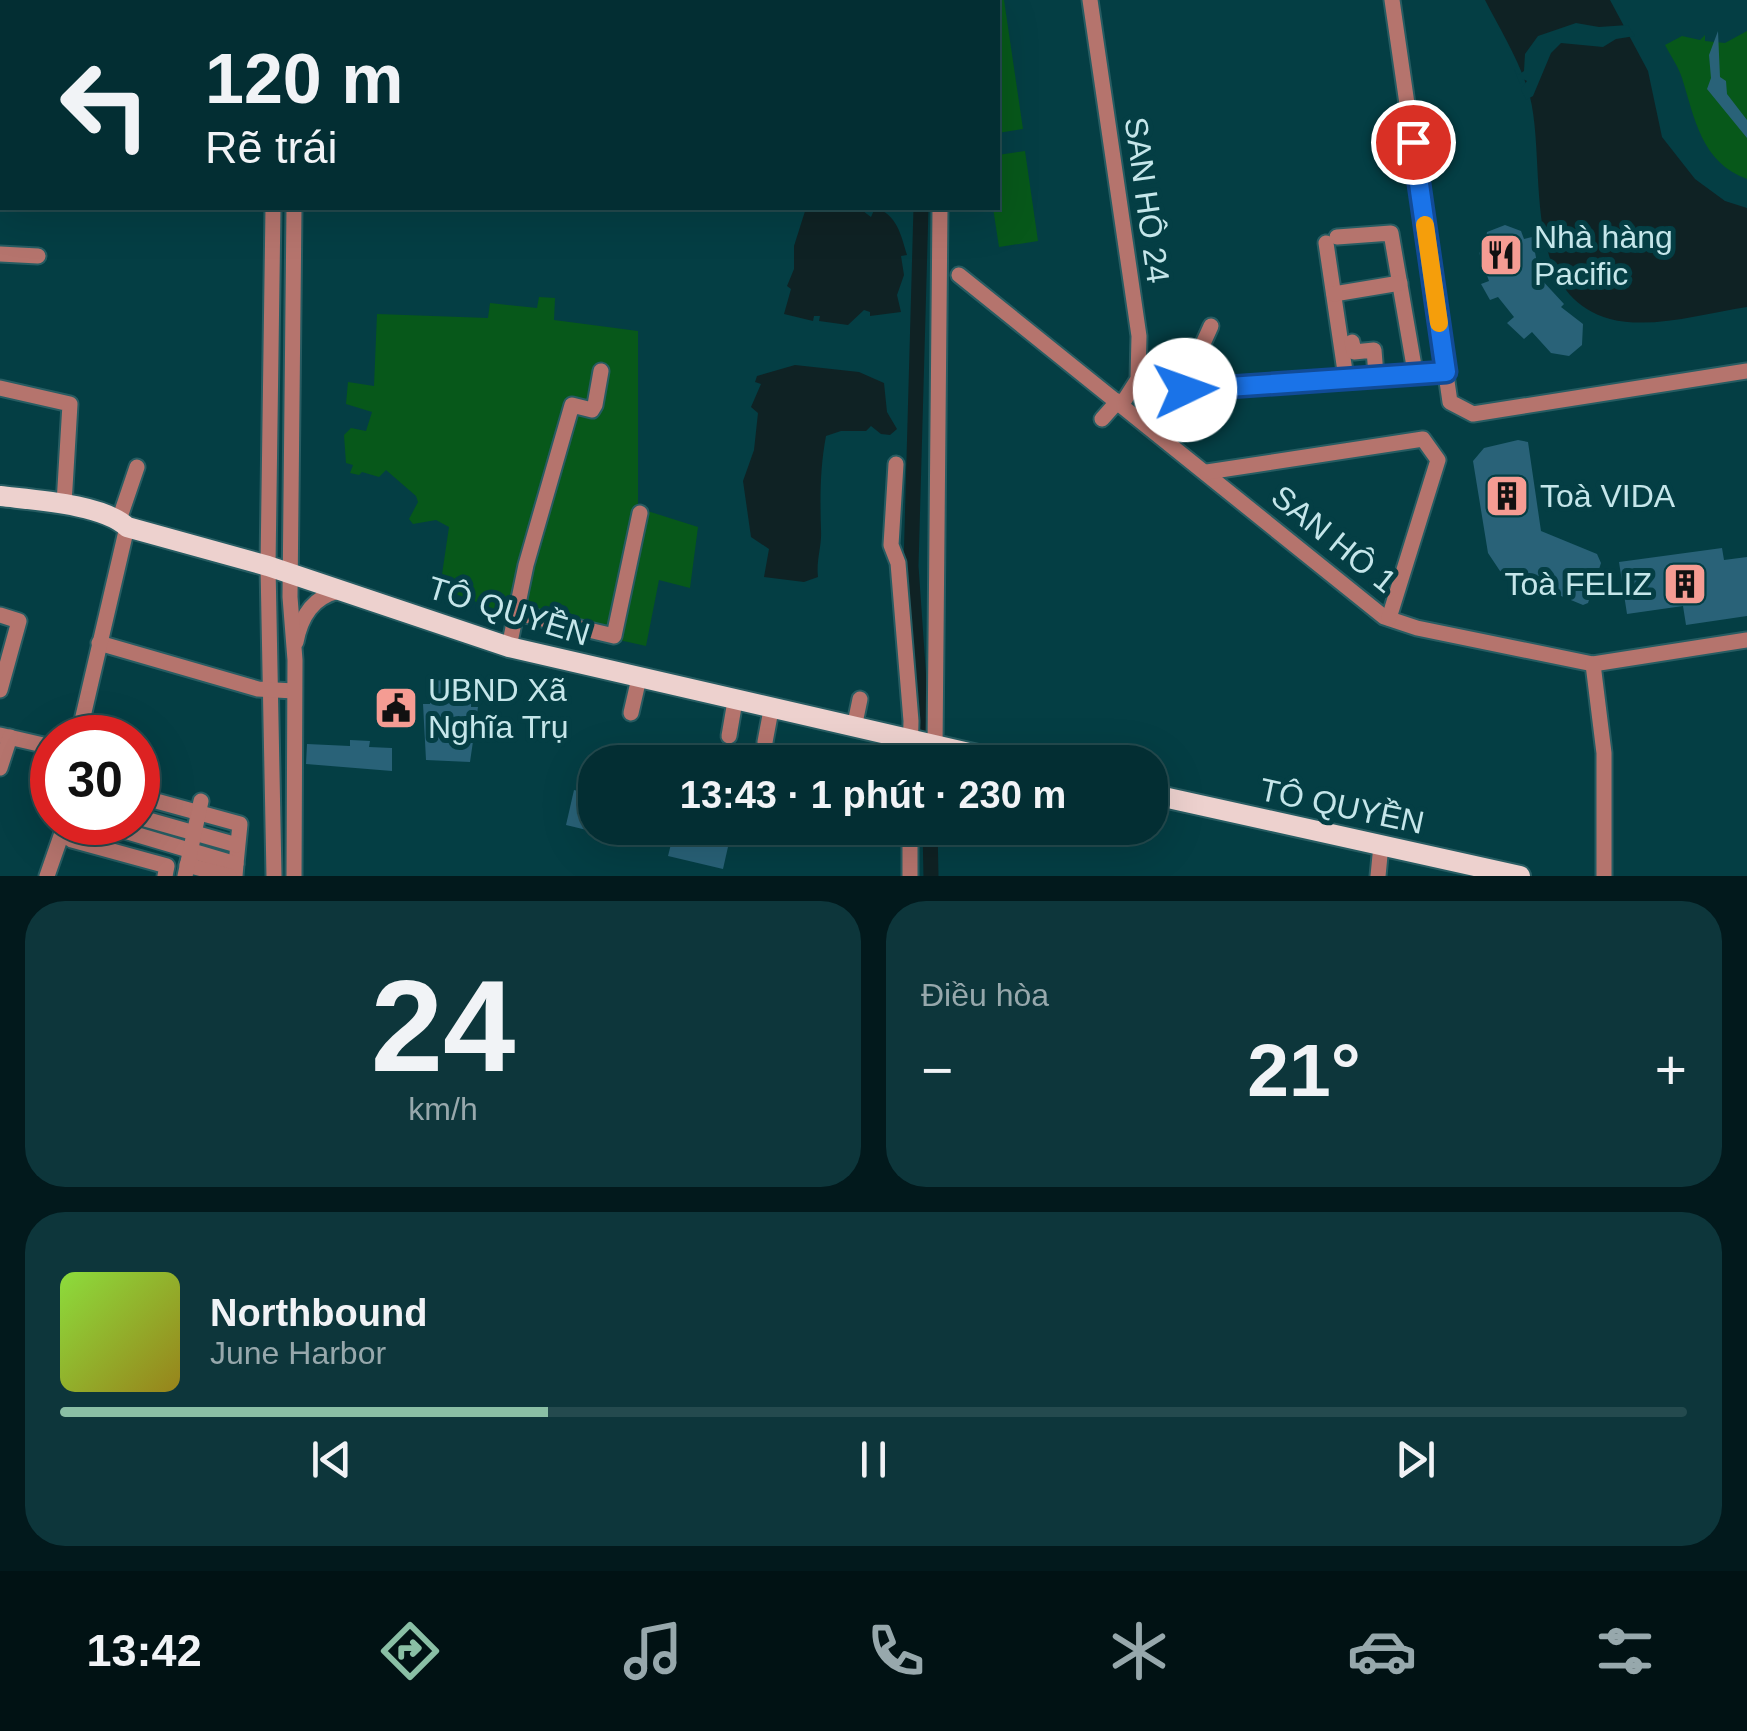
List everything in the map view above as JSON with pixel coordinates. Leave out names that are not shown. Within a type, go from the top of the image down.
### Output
[{"type":"main road","name":"TÔ QUYỀN","points":[[0,496],[64,504],[346,591],[510,648],[921,745]]},
{"type":"main road","name":"TÔ QUYỀN","points":[[1168,798],[1520,876]]},
{"type":"street","name":"SAN HÔ 24","points":[[1090,0],[1139,336],[1140,370],[1134,388],[1102,420]]},
{"type":"street","points":[[1392,0],[1450,402],[1473,414],[1747,372]]},
{"type":"street","points":[[272,210],[268,566],[274,876]]},
{"type":"street","points":[[294,210],[294,876]]},
{"type":"street","points":[[940,210],[941,745]]},
{"type":"street","points":[[1346,378],[1331,240],[1392,233],[1415,372]]},
{"type":"street","points":[[0,254],[38,256]]},
{"type":"street","name":"SAN HÔ 1","points":[[959,274],[1390,618],[1593,664],[1747,640]]},
{"type":"street","points":[[1334,294],[1400,283]]},
{"type":"street","points":[[1197,358],[1211,326]]},
{"type":"street","points":[[1352,342],[1354,352],[1374,350],[1376,375]]},
{"type":"street","points":[[1140,370],[1197,358]]},
{"type":"street","points":[[1197,358],[1207,372],[1208,388]]},
{"type":"street","points":[[510,648],[526,566],[572,405],[592,410],[600,371]]},
{"type":"street","points":[[1134,388],[1162,391],[1446,372]]},
{"type":"street","points":[[0,388],[70,404],[64,504]]},
{"type":"street","points":[[1207,472],[1423,439],[1438,460],[1390,618]]},
{"type":"street","points":[[896,464],[891,546],[898,563],[911,745]]},
{"type":"street","points":[[83,715],[137,467]]},
{"type":"street","points":[[517,613],[614,636],[640,513]]},
{"type":"street","points":[[294,650],[309,609],[324,594],[346,591]]},
{"type":"street","points":[[0,615],[20,617],[0,690]]},
{"type":"street","points":[[99,643],[270,692],[294,691]]},
{"type":"street","points":[[1593,664],[1604,753],[1604,876]]},
{"type":"street","points":[[631,713],[639,678]]},
{"type":"street","points":[[854,728],[860,699]]},
{"type":"street","points":[[729,736],[736,701]]},
{"type":"street","points":[[765,742],[771,710]]},
{"type":"street","points":[[0,768],[5,736],[30,741]]},
{"type":"street","points":[[160,800],[234,816],[240,824],[227,871],[188,864],[160,842]]},
{"type":"street","points":[[87,845],[166,871],[166,844],[171,827],[188,806]]},
{"type":"street","points":[[188,806],[194,833],[188,864]]},
{"type":"street","points":[[160,824],[232,844]]},
{"type":"street","points":[[47,876],[56,845]]},
{"type":"street","points":[[910,845],[910,876]]},
{"type":"street","points":[[1378,876],[1382,846]]},
{"type":"green space","points":[[1000,0],[1004,0],[1023,129],[1000,133]]},
{"type":"green space","points":[[1747,31],[1747,179],[1719,162],[1702,138],[1681,74],[1665,45],[1682,36],[1700,40],[1705,35],[1705,41],[1725,43]]},
{"type":"green space","points":[[1025,151],[1038,241],[999,247],[993,210],[1000,210],[1000,155]]},
{"type":"green space","points":[[539,297],[555,298],[554,320],[638,331],[638,508],[698,527],[690,588],[659,580],[646,646],[516,617],[440,588],[449,527],[436,520],[413,524],[409,519],[418,502],[416,496],[386,470],[379,477],[362,472],[359,475],[350,473],[353,465],[346,463],[344,435],[351,428],[366,431],[372,412],[346,404],[348,382],[374,386],[377,314],[488,318],[490,303],[537,308]]},
{"type":"water","points":[[1485,0],[1610,0],[1648,71],[1662,137],[1695,179],[1725,201],[1747,208],[1747,307],[1661,322],[1626,322],[1581,305],[1561,283],[1549,256],[1542,224],[1530,97]]},
{"type":"water","points":[[805,210],[862,210],[871,217],[874,210],[882,211],[893,220],[907,255],[901,256],[904,275],[897,295],[901,312],[870,316],[864,310],[848,325],[819,321],[820,316],[814,316],[813,321],[784,314],[791,289],[787,286],[794,269],[794,246]]},
{"type":"water","points":[[795,365],[859,372],[884,383],[887,412],[897,429],[890,435],[881,434],[871,426],[866,431],[841,431],[826,436],[818,577],[804,582],[764,577],[769,549],[751,537],[743,481],[754,450],[758,413],[751,407],[761,384],[755,382],[757,376]]},
{"type":"pier","points":[[1576,23],[1599,27],[1628,25],[1635,36],[1616,39],[1603,47],[1561,43],[1551,53],[1533,96],[1526,100],[1521,89],[1527,81],[1523,79],[1520,84],[1514,69],[1518,75],[1524,71],[1525,54],[1538,36]]},
{"type":"building","points":[[1718,31],[1720,77],[1726,81],[1727,94],[1747,120],[1747,138],[1707,89],[1711,78],[1709,55]]},
{"type":"building","points":[[1505,225],[1521,231],[1524,239],[1532,237],[1540,278],[1564,304],[1561,307],[1583,324],[1582,345],[1569,356],[1551,353],[1532,332],[1524,339],[1507,323],[1514,317],[1498,297],[1490,300],[1481,284],[1489,281],[1479,253],[1485,246],[1487,232]]},
{"type":"building","name":"Toà VIDA","points":[[1518,440],[1528,442],[1541,531],[1597,554],[1601,563],[1588,603],[1583,605],[1500,571],[1488,553],[1473,461],[1484,448]]},
{"type":"building","name":"Toà FELIZ","points":[[1722,548],[1724,560],[1747,557],[1747,616],[1686,625],[1683,606],[1627,614],[1619,562]]},
{"type":"building","points":[[431,680],[472,682],[471,707],[478,707],[470,762],[426,760],[423,704],[430,704]]},
{"type":"building","points":[[350,740],[370,741],[369,747],[392,748],[392,771],[306,764],[307,744],[350,746]]},
{"type":"building","points":[[574,790],[578,791],[578,828],[566,825]]},
{"type":"building","points":[[671,845],[728,845],[723,869],[668,856]]},
{"type":"waterway","points":[[921,210],[911,566],[922,725]]},
{"type":"waterway","points":[[930,845],[931,876]]},
{"type":"slow traffic","points":[[1425,225],[1439,323]]},
{"type":"place","name":"Nhà hàng Pacific","points":[[1501,255]]},
{"type":"place","name":"Toà VIDA","points":[[1507,496]]},
{"type":"place","name":"Toà FELIZ","points":[[1685,584]]},
{"type":"place","name":"UBND Xã Nghĩa Trụ","points":[[396,708]]},
{"type":"route","points":[[1185,390],[1446,372],[1413,142]]}]
